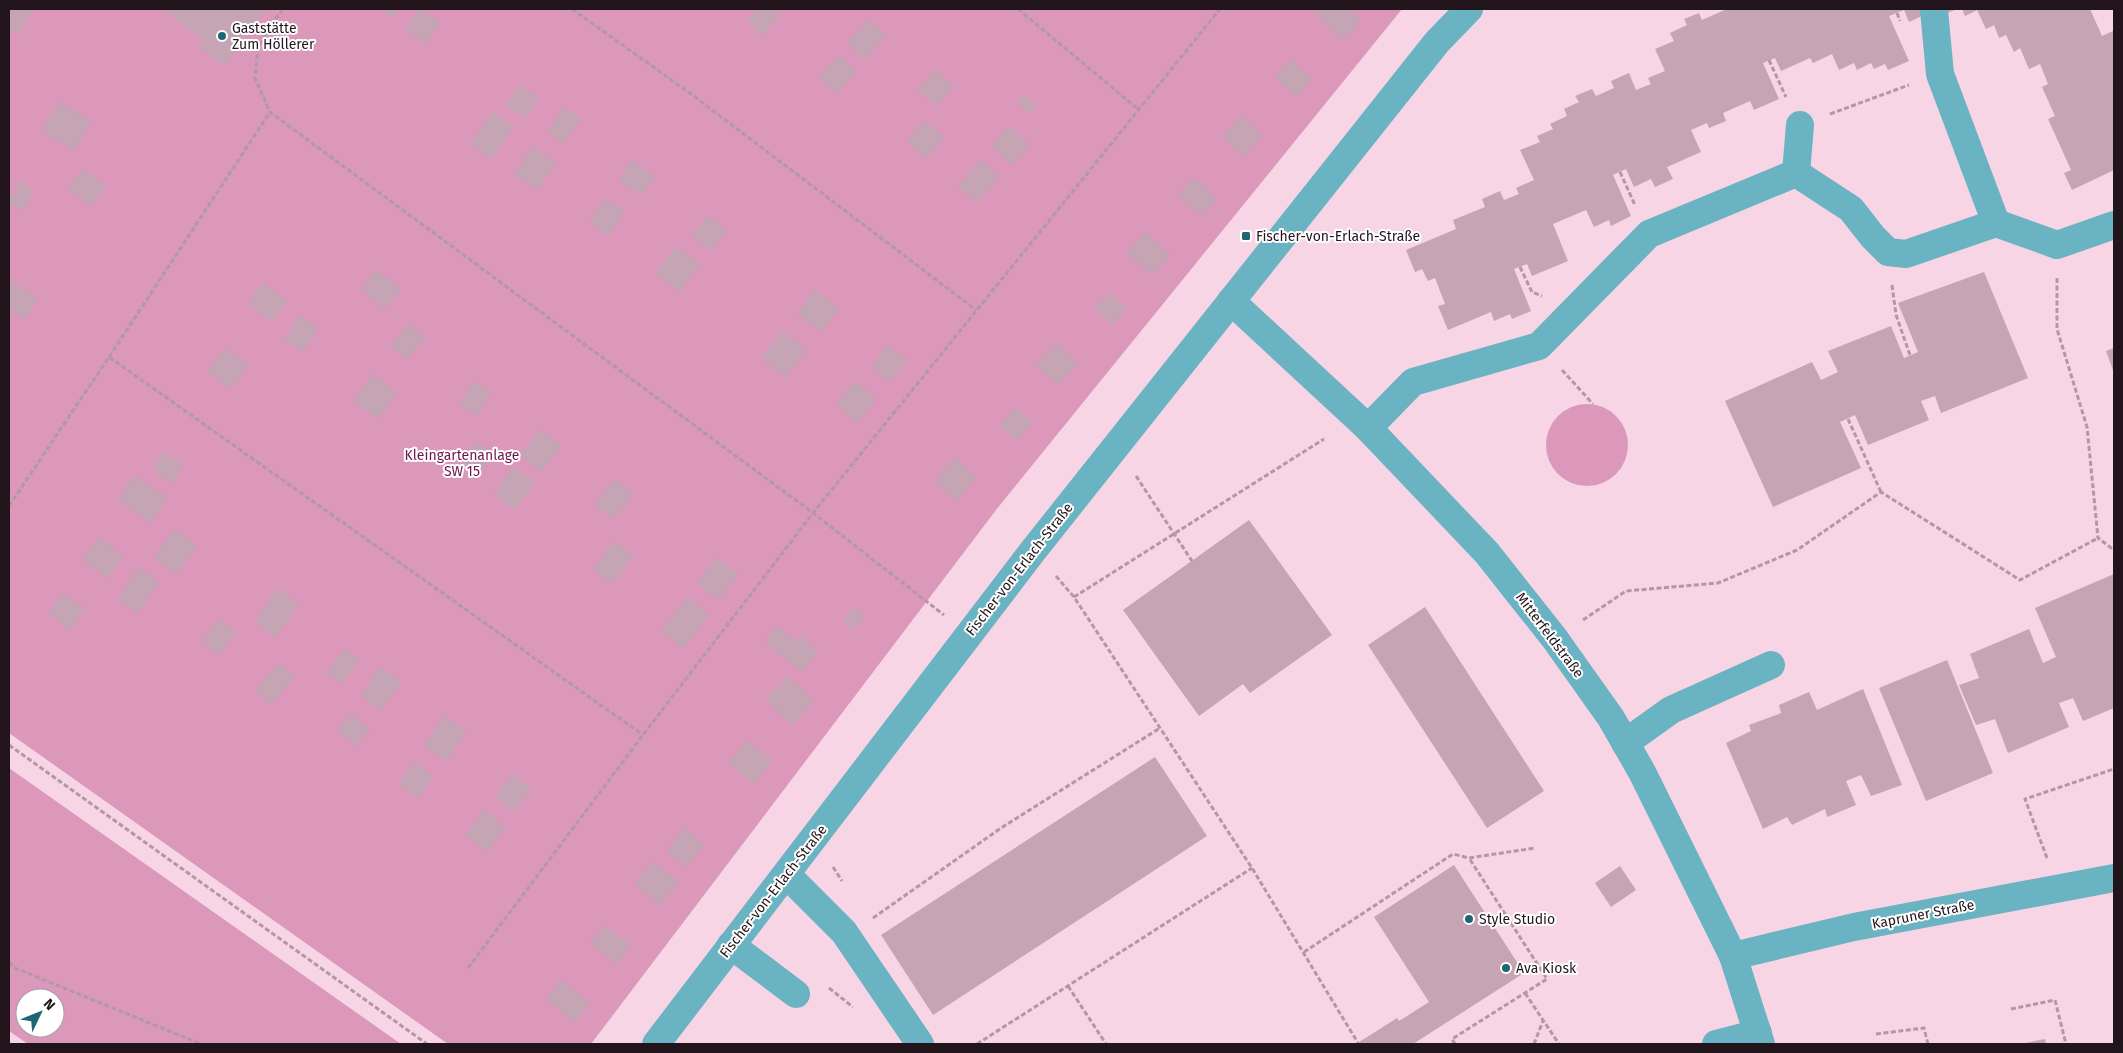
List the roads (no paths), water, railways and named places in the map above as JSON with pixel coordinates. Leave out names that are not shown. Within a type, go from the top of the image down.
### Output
[{"type":"street","name":"Fischer-von-Erlach-Straße","points":[[656,1044],[1032,552],[1437,42],[1469,9]]},
{"type":"street","points":[[1934,10],[1940,74],[1996,223]]},
{"type":"street","points":[[1796,173],[1800,125]]},
{"type":"street","points":[[1796,173],[1850,209],[1888,252],[1906,254],[1996,223],[2056,245],[2114,225]]},
{"type":"street","points":[[1368,428],[1413,382],[1539,346],[1649,234],[1796,173]]},
{"type":"street","name":"Mitterfeldstraße","points":[[1231,301],[1368,428],[1487,553],[1555,639],[1611,718],[1642,772],[1733,956],[1759,1038]]},
{"type":"street","points":[[1625,743],[1671,710],[1771,665]]},
{"type":"street","points":[[787,875],[844,932],[920,1044]]},
{"type":"street","name":"Kapruner Straße","points":[[1733,956],[1854,927],[2114,878]]},
{"type":"street","points":[[730,945],[796,994]]},
{"type":"street","points":[[1716,1044],[1759,1038]]},
{"type":"place","name":"Gaststätte Zum Höllerer","points":[[222,36]]},
{"type":"place","name":"Fischer-von-Erlach-Straße","points":[[1246,236]]},
{"type":"place","name":"Style Studio","points":[[1469,919]]},
{"type":"place","name":"Ava Kiosk","points":[[1506,968]]},
{"type":"park label","name":"Kleingartenanlage SW 15","points":[[462,464]]}]
